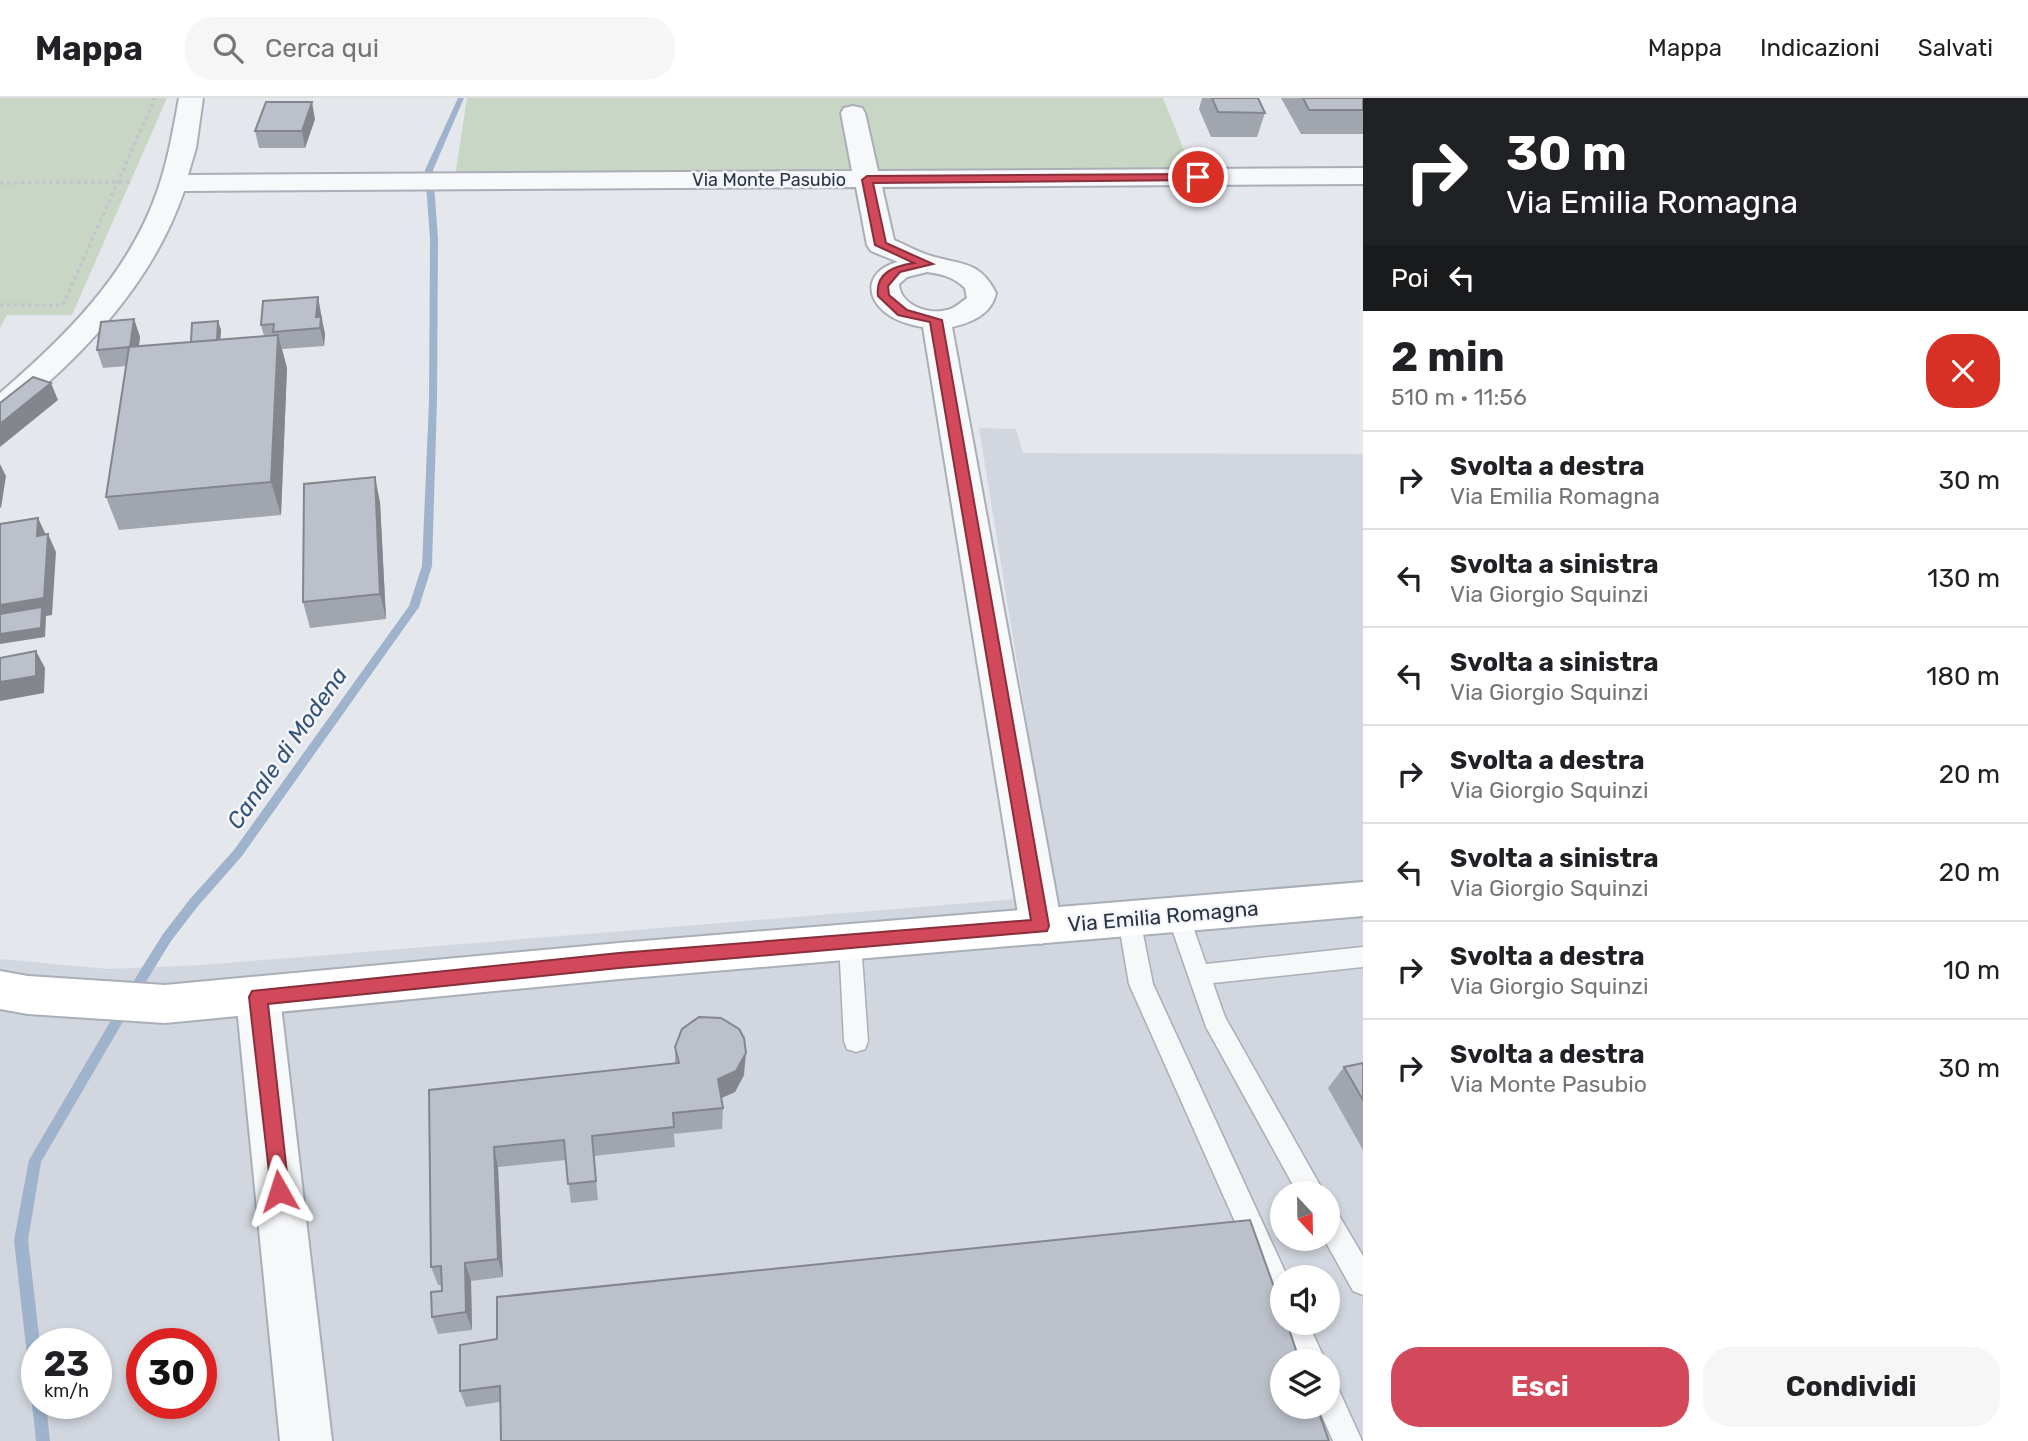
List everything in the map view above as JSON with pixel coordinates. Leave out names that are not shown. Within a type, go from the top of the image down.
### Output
[{"type":"street","points":[[0,409],[55,363],[99,316],[139,258],[162,216],[175,183],[184,150],[191,98]]},
{"type":"street","points":[[853,113],[881,245],[927,264],[959,270],[972,277],[982,293],[980,302],[964,315],[936,320],[903,313],[883,296],[882,286],[887,277],[897,270],[927,264]]},
{"type":"street","name":"Via Monte Pasubio","points":[[175,183],[1363,176]]},
{"type":"street","points":[[936,320],[1041,926]]},
{"type":"street","name":"Via Emilia Romagna","points":[[14,992],[165,1003],[258,997],[619,961],[1363,900]]},
{"type":"street","points":[[258,997],[306,1441]]},
{"type":"lane","points":[[1178,915],[1214,1020],[1305,1181]]},
{"type":"lane","points":[[1129,919],[1141,984],[1270,1268]]},
{"type":"lane","points":[[850,942],[856,1041]]},
{"type":"lane","points":[[1198,975],[1363,957]]},
{"type":"lane","points":[[1340,1242],[1363,1282]]},
{"type":"lane","points":[[1338,1419],[1348,1441]]},
{"type":"path","points":[[0,305],[63,305],[155,98]]},
{"type":"path","points":[[0,183],[130,183]]},
{"type":"shaded area","points":[[979,428],[1016,429],[1023,453],[1363,454],[1363,1441],[0,1441],[0,959],[108,969],[203,965],[1055,896]]},
{"type":"green space","points":[[0,98],[167,98],[72,315],[7,315],[0,328]]},
{"type":"green space","points":[[467,98],[1163,98],[1198,185],[453,189]]},
{"type":"building","points":[[1212,98],[1258,98],[1265,113],[1218,112]]},
{"type":"building","points":[[1303,98],[1363,98],[1363,110],[1309,110]]},
{"type":"building","points":[[266,102],[312,102],[302,131],[255,131]]},
{"type":"building","points":[[318,297],[316,317],[321,317],[320,328],[273,332],[274,324],[261,325],[263,301]]},
{"type":"building","points":[[134,319],[130,347],[97,350],[101,322]]},
{"type":"building","points":[[218,321],[217,340],[191,342],[192,323]]},
{"type":"building","points":[[278,335],[271,482],[106,497],[129,347]]},
{"type":"building","points":[[33,377],[51,383],[0,424],[0,403]]},
{"type":"building","points":[[375,477],[380,594],[303,602],[304,484]]},
{"type":"building","points":[[38,518],[37,536],[48,534],[44,598],[0,605],[0,524]]},
{"type":"building","points":[[42,607],[41,628],[0,634],[0,614]]},
{"type":"building","points":[[36,651],[36,676],[0,682],[0,658]]},
{"type":"building","points":[[699,1017],[721,1018],[739,1029],[744,1038],[746,1053],[736,1071],[718,1079],[723,1108],[673,1113],[674,1127],[592,1136],[596,1181],[568,1184],[564,1140],[494,1147],[498,1259],[465,1263],[466,1312],[432,1317],[431,1292],[442,1291],[441,1266],[431,1267],[429,1090],[679,1063],[675,1047],[682,1029]]},
{"type":"building","points":[[1363,1063],[1363,1100],[1344,1067]]},
{"type":"building","points":[[1250,1220],[1270,1276],[1270,1335],[1291,1335],[1296,1349],[1270,1349],[1270,1419],[1321,1419],[1329,1441],[501,1441],[500,1386],[460,1391],[460,1345],[497,1339],[497,1297]]},
{"type":"waterway","name":"Canale di Modena","points":[[132,994],[167,938],[238,853],[414,607],[427,566],[433,401],[434,239],[429,170],[461,98]]},
{"type":"waterway","name":"Canale di Modena","points":[[31,1328],[21,1240],[35,1160],[124,1009]]},
{"type":"waterway","name":"Canale di Modena","points":[[41,1419],[43,1441]]},
{"type":"route","points":[[279,1191],[258,997],[619,961],[1041,926],[936,320],[903,313],[883,296],[882,286],[887,277],[911,265],[927,264],[881,245],[867,180],[1198,177]]}]
